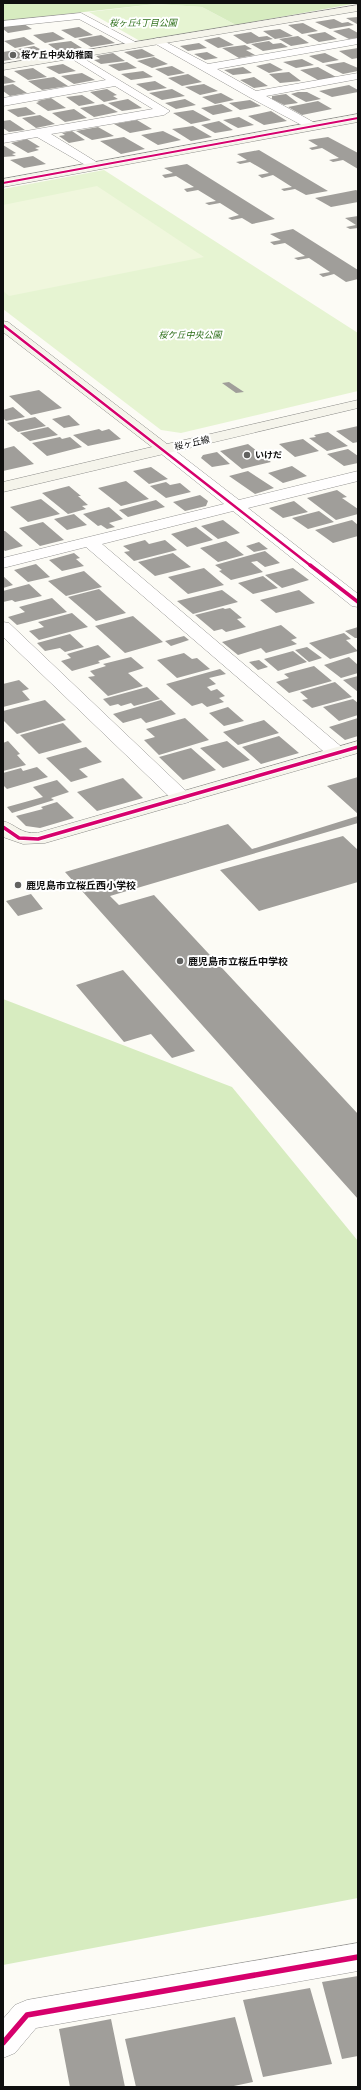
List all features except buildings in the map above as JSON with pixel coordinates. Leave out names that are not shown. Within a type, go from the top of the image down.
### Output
[{"type":"street","points":[[3,67],[358,8]]},
{"type":"street","points":[[3,24],[81,16],[135,45]]},
{"type":"street","points":[[24,33],[45,30],[34,21]]},
{"type":"street","points":[[158,41],[311,126]]},
{"type":"street","points":[[205,68],[358,41]]},
{"type":"street","points":[[3,139],[164,111],[73,55]]},
{"type":"street","points":[[253,95],[358,76]]},
{"type":"street","points":[[3,102],[117,82]]},
{"type":"street","points":[[3,183],[358,118]]},
{"type":"street","points":[[40,132],[94,166]]},
{"type":"street","points":[[3,325],[164,449],[358,602]]},
{"type":"street","name":"桜ヶ丘線","points":[[3,487],[358,404]]},
{"type":"street","points":[[3,563],[358,476]]},
{"type":"street","points":[[90,542],[337,753]]},
{"type":"street","points":[[3,627],[182,798]]},
{"type":"street","points":[[3,827],[15,837],[24,840],[38,839],[358,747]]},
{"type":"street","points":[[3,2043],[27,2015],[358,1957]]},
{"type":"green space","points":[[3,3],[358,3],[236,25],[202,7],[156,4],[3,21]]},
{"type":"green space","name":"桜ヶ丘4丁目公園","points":[[156,4],[202,7],[236,25],[140,41],[89,12]]},
{"type":"green space","name":"桜ケ丘中央公園","points":[[104,170],[358,333],[358,391],[181,433],[161,430],[3,309],[3,189]]},
{"type":"green space","points":[[97,186],[204,257],[9,296],[3,291],[3,205]]},
{"type":"green space","points":[[3,999],[232,1087],[358,1241],[358,1898],[3,1965]]},
{"type":"cycle path","points":[[3,183],[358,118]]},
{"type":"cycle path","points":[[3,325],[358,602]]},
{"type":"cycle path","points":[[3,827],[11,834],[19,838],[38,839],[358,747]]},
{"type":"cycle path","points":[[3,2043],[27,2015],[358,1957]]},
{"type":"place","name":"桜ケ丘中央幼稚園","points":[[13,55]]},
{"type":"place","name":"いけだ","points":[[247,455]]},
{"type":"place","name":"鹿児島市立桜丘西小学校","points":[[18,885]]},
{"type":"place","name":"鹿児島市立桜丘中学校","points":[[180,961]]}]
